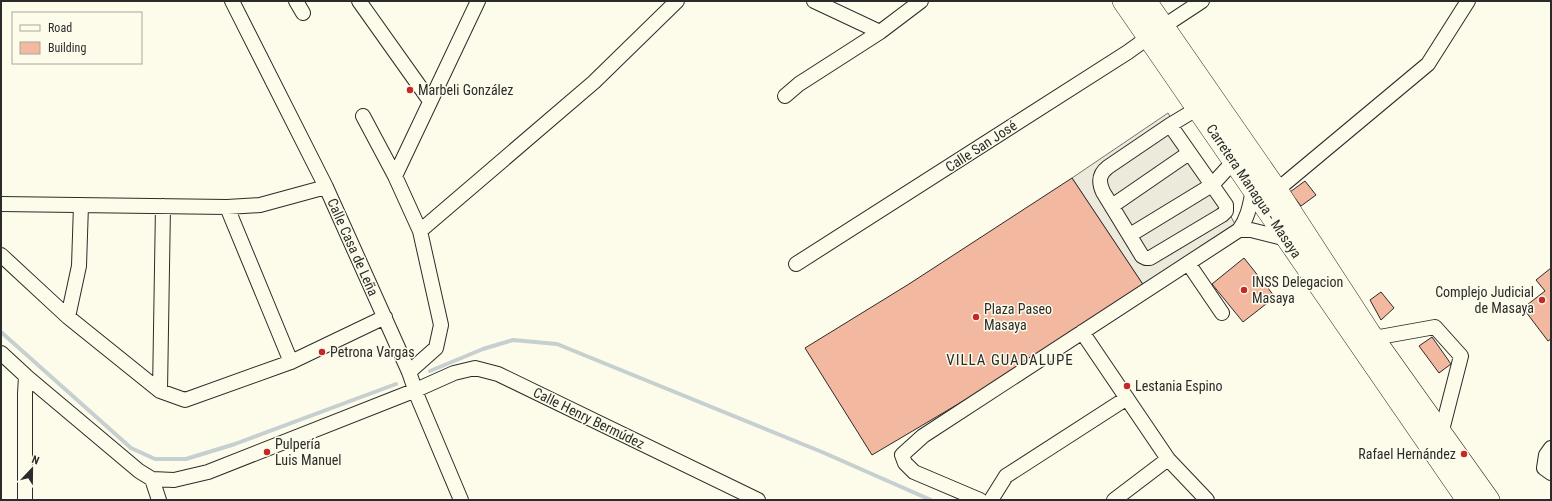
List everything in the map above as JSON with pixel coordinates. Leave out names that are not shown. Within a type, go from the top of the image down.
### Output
[{"type":"highway","name":"Carretera Managua - Masaya","points":[[1124,1],[1156,32],[1206,104],[1277,190],[1374,338],[1488,500]]},
{"type":"highway","name":"Carretera Managua - Masaya","points":[[1146,1],[1156,32]]},
{"type":"highway","name":"Carretera Managua - Masaya","points":[[1206,104],[1233,162],[1287,239],[1460,496]]},
{"type":"street","name":"Calle Casa de Leña","points":[[232,1],[326,187],[409,372],[418,398],[461,500]]},
{"type":"street","points":[[395,176],[478,1]]},
{"type":"street","points":[[420,231],[594,82],[677,1]]},
{"type":"street","points":[[814,1],[880,32]]},
{"type":"street","points":[[785,96],[799,84],[880,32],[921,1]]},
{"type":"street","name":"Calle San José","points":[[796,264],[1128,52],[1202,1]]},
{"type":"street","points":[[1277,190],[1428,64],[1468,1]]},
{"type":"street","points":[[365,4],[430,101]]},
{"type":"street","points":[[1170,125],[1226,205],[1226,211],[1222,215],[1150,258],[1146,258],[1142,256],[1112,206],[1100,184],[1100,177],[1103,171],[1170,125],[1206,104]]},
{"type":"street","points":[[363,116],[395,176],[420,231],[441,325],[436,348],[409,372]]},
{"type":"street","points":[[1112,206],[1189,153]]},
{"type":"street","points":[[1130,235],[1212,185],[1233,162]]},
{"type":"street","points":[[1,204],[227,207],[260,205],[326,187]]},
{"type":"street","points":[[980,500],[914,472],[905,463],[902,455],[923,436],[1239,230],[1245,223],[1248,216],[1253,190]]},
{"type":"street","points":[[68,317],[79,266],[81,205]]},
{"type":"street","points":[[160,391],[163,206]]},
{"type":"street","points":[[227,207],[291,362]]},
{"type":"street","points":[[1239,230],[1251,230],[1287,239]]},
{"type":"street","points":[[1,255],[68,317],[160,391],[185,400],[291,362],[385,317]]},
{"type":"street","points":[[1188,263],[1222,314]]},
{"type":"street","points":[[1374,338],[1435,327],[1461,356],[1441,434]]},
{"type":"street","points":[[1082,332],[1168,459],[1207,500]]},
{"type":"street","points":[[1,353],[26,376],[139,471],[152,479],[159,500]]},
{"type":"street","name":"Calle Henry Bermúdez","points":[[152,479],[174,480],[208,472],[416,390],[454,373],[475,368],[498,374],[758,500]]},
{"type":"street","points":[[26,376],[26,500]]},
{"type":"street","points":[[990,500],[1006,476],[1127,398]]},
{"type":"street","points":[[1551,448],[1546,455],[1544,468],[1551,473]]},
{"type":"street","points":[[1114,500],[1168,459]]},
{"type":"shaded area","points":[[1168,113],[1235,224],[1144,286],[1072,178]]},
{"type":"building","name":"Plaza Paseo Masaya","points":[[1072,178],[1144,286],[1019,368],[872,455],[805,348],[909,284]]},
{"type":"building","points":[[1305,181],[1316,195],[1301,206],[1290,192]]},
{"type":"building","name":"INSS Delegacion Masaya","points":[[1244,258],[1275,297],[1243,322],[1212,284]]},
{"type":"building","name":"Complejo Judicial de Masaya","points":[[1551,268],[1551,339],[1548,341],[1523,308],[1545,291],[1536,280]]},
{"type":"building","points":[[1381,292],[1394,308],[1381,320],[1370,300]]},
{"type":"building","points":[[1432,337],[1451,364],[1439,373],[1419,346]]},
{"type":"waterway","points":[[1,332],[131,448],[155,459],[186,459],[235,444],[396,384]]},
{"type":"waterway","points":[[430,371],[483,349],[513,340],[557,344],[822,452],[931,500]]},
{"type":"place","name":"Marbeli González","points":[[410,90]]},
{"type":"place","name":"INSS Delegacion Masaya","points":[[1244,290]]},
{"type":"place","name":"Complejo Judicial de Masaya","points":[[1542,300]]},
{"type":"place","name":"Plaza Paseo Masaya","points":[[976,317]]},
{"type":"place","name":"Petrona Vargas","points":[[322,352]]},
{"type":"place","name":"Lestania Espino","points":[[1127,386]]},
{"type":"place","name":"Pulpería Luis Manuel","points":[[267,452]]},
{"type":"place","name":"Rafael Hernández","points":[[1464,454]]},
{"type":"district","name":"VILLA GUADALUPE","points":[[1010,360]]}]
